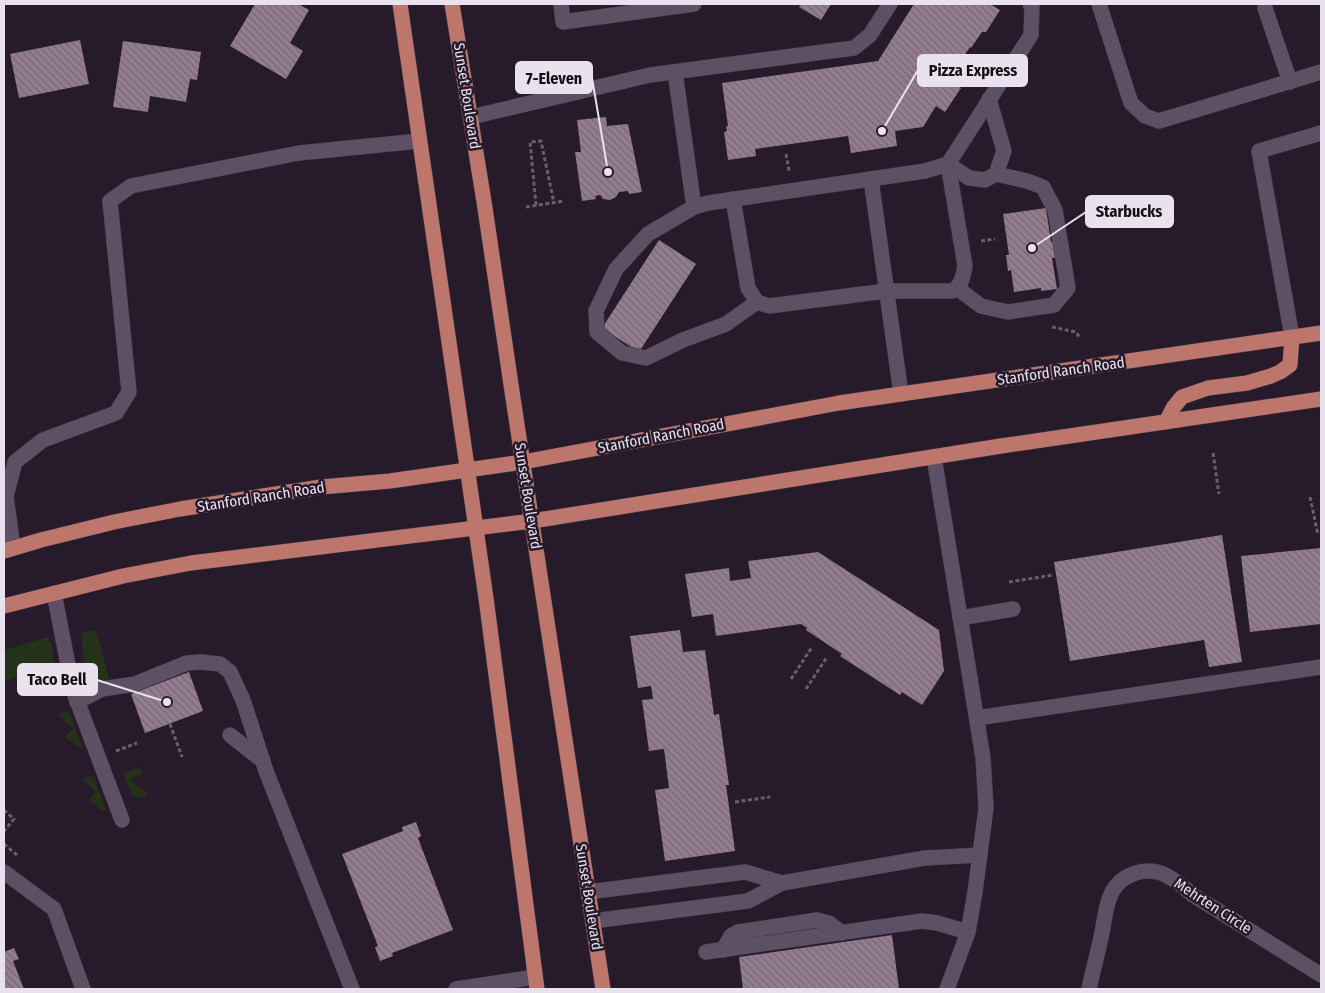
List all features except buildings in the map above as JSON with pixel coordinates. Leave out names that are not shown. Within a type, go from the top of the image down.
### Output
[{"type":"main road","points":[[400,4],[486,598],[536,983]]},
{"type":"main road","name":"Sunset Boulevard","points":[[452,4],[491,245],[603,989]]},
{"type":"main road","name":"Stanford Ranch Road","points":[[9,549],[114,522],[180,509],[321,487],[390,481],[523,462],[839,403],[1321,333]]},
{"type":"main road","points":[[1166,422],[1173,408],[1182,397],[1208,388],[1247,383],[1280,372],[1290,366],[1292,337]]},
{"type":"main road","points":[[4,606],[123,576],[191,563],[532,521],[934,457],[1321,399]]},
{"type":"street","points":[[561,4],[563,22],[694,4]]},
{"type":"street","points":[[471,117],[650,75],[854,48],[870,34],[890,4]]},
{"type":"street","points":[[757,302],[726,324],[683,340],[646,358],[622,353],[597,332],[596,311],[616,269],[648,234],[694,208],[708,203],[925,171],[948,164],[1031,35],[1032,6],[1030,4]]},
{"type":"street","points":[[1099,4],[1131,104],[1146,116],[1159,121],[1321,72]]},
{"type":"street","points":[[1266,8],[1290,82]]},
{"type":"street","points":[[675,72],[694,208]]},
{"type":"street","points":[[989,99],[1004,150],[996,174]]},
{"type":"street","points":[[1292,337],[1260,151],[1321,132]]},
{"type":"street","points":[[9,549],[6,496],[15,462],[43,440],[116,413],[129,392],[110,201],[131,186],[299,153],[419,141]]},
{"type":"street","points":[[948,164],[969,178],[985,180],[996,174],[1027,181],[1043,187],[1055,210],[1068,288],[1054,305],[1008,312],[981,306],[957,288]]},
{"type":"street","points":[[733,199],[748,288],[757,302],[769,306],[886,292],[952,291],[957,288],[962,280],[965,266],[948,164]]},
{"type":"street","points":[[871,179],[901,394]]},
{"type":"street","points":[[934,457],[983,758],[986,808],[968,932],[947,989]]},
{"type":"street","points":[[54,593],[73,690],[122,820]]},
{"type":"street","points":[[960,618],[1013,609]]},
{"type":"street","points":[[77,702],[102,689],[135,684],[187,663],[220,664],[230,672],[240,693],[264,766],[352,989]]},
{"type":"street","points":[[977,718],[1321,667]]},
{"type":"street","points":[[230,735],[264,766]]},
{"type":"street","points":[[593,921],[748,901],[782,883],[925,858],[980,856]]},
{"type":"street","name":"Mehrten Circle","points":[[1089,989],[1104,914],[1113,891],[1126,876],[1145,871],[1161,873],[1178,883],[1193,895],[1321,975]]},
{"type":"street","points":[[4,872],[54,909],[84,989]]},
{"type":"street","points":[[588,892],[745,872],[782,883]]},
{"type":"street","points":[[706,952],[723,950],[731,936],[738,932],[817,920],[829,923],[842,933],[922,921],[937,923],[968,932]]},
{"type":"street","points":[[456,989],[536,983]]},
{"type":"path","points":[[966,62],[985,74]]},
{"type":"path","points":[[536,205],[530,142],[541,141],[554,202]]},
{"type":"path","points":[[526,207],[564,201]]},
{"type":"path","points":[[1213,453],[1219,494]]},
{"type":"path","points":[[1310,498],[1318,535]]},
{"type":"path","points":[[1009,582],[1053,575]]},
{"type":"path","points":[[790,679],[812,647]]},
{"type":"path","points":[[806,689],[827,657]]},
{"type":"path","points":[[170,724],[182,757]]},
{"type":"path","points":[[735,802],[770,797]]},
{"type":"path","points":[[4,810],[14,819],[4,831]]},
{"type":"path","points":[[4,844],[22,859]]},
{"type":"green space","points":[[96,630],[110,682],[92,687],[85,669],[81,633]]},
{"type":"green space","points":[[48,637],[52,647],[58,682],[54,686],[50,685],[33,671],[4,682],[4,650]]},
{"type":"green space","points":[[64,712],[70,715],[81,747],[65,737],[73,728],[59,715]]},
{"type":"green space","points":[[140,767],[143,774],[130,779],[148,794],[141,798],[132,795],[124,774]]},
{"type":"green space","points":[[89,776],[94,779],[106,809],[105,811],[89,800],[96,792],[83,779]]},
{"type":"place","name":"Pizza Express","points":[[882,131]]},
{"type":"place","name":"7-Eleven","points":[[608,172]]},
{"type":"place","name":"Starbucks","points":[[1032,248]]},
{"type":"place","name":"Taco Bell","points":[[167,702]]}]
